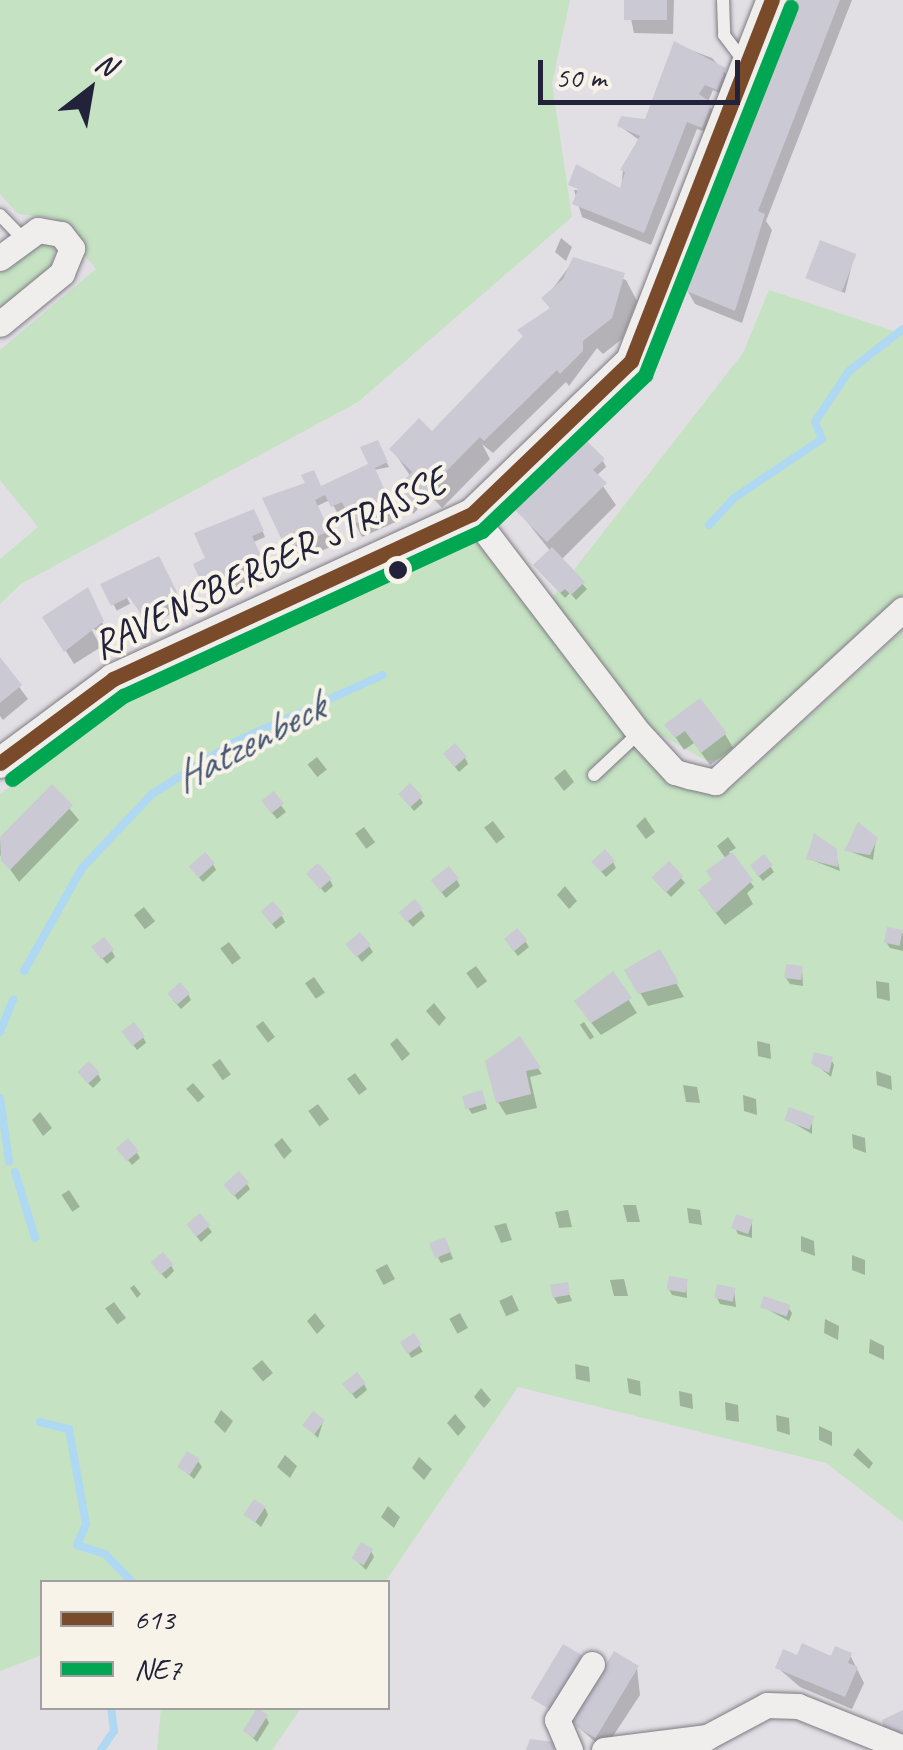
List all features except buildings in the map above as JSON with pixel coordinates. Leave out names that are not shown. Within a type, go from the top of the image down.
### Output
[{"type":"street","name":"RAVENSBERGER STRASSE","points":[[0,763],[113,679],[472,514],[631,361],[772,0]]},
{"type":"street","points":[[0,258],[38,230],[61,234],[72,248],[70,260],[0,324]]},
{"type":"street","points":[[472,514],[639,734],[675,772],[715,782],[903,609]]},
{"type":"street","points":[[570,1750],[557,1720],[592,1664]]},
{"type":"street","points":[[604,1750],[699,1744],[767,1705],[798,1706],[903,1748]]},
{"type":"lane","points":[[723,0],[724,35],[746,65]]},
{"type":"lane","points":[[0,215],[22,239]]},
{"type":"lane","points":[[594,775],[639,734]]},
{"type":"green space","points":[[0,0],[570,0],[552,83],[572,217],[358,402],[21,584],[0,604],[0,559],[38,527],[0,480],[0,350],[96,269],[54,218],[18,214],[0,194]]},
{"type":"green space","points":[[48,242],[55,249],[52,266],[0,309],[0,269],[29,245]]},
{"type":"green space","points":[[769,290],[903,334],[903,595],[727,757],[707,761],[645,726],[548,603],[743,353]]},
{"type":"green space","points":[[478,538],[572,662],[712,793],[738,781],[903,630],[903,1522],[826,1463],[518,1387],[386,1580],[40,1580],[40,1656],[0,1671],[0,794],[132,694]]},
{"type":"green space","points":[[161,1710],[300,1710],[272,1750],[157,1750]]},
{"type":"waterway","name":"Hatzenbeck","points":[[709,525],[734,498],[822,439],[815,422],[849,371],[903,329]]},
{"type":"waterway","name":"Hatzenbeck","points":[[24,971],[82,868],[152,794],[235,742],[383,675]]},
{"type":"waterway","name":"Hatzenbeck","points":[[0,1032],[13,1000]]},
{"type":"waterway","name":"Hatzenbeck","points":[[0,1098],[9,1161]]},
{"type":"waterway","name":"Hatzenbeck","points":[[15,1172],[35,1238]]},
{"type":"waterway","name":"Hatzenbeck","points":[[40,1422],[69,1429],[86,1524],[77,1545],[105,1554],[130,1580]]},
{"type":"waterway","name":"Hatzenbeck","points":[[101,1750],[114,1731],[111,1710]]},
{"type":"transit line","name":"613","points":[[0,763],[113,679],[472,514],[631,361],[772,0]]},
{"type":"transit line","name":"NE7","points":[[12,779],[123,696],[482,531],[645,375],[791,7]]}]
